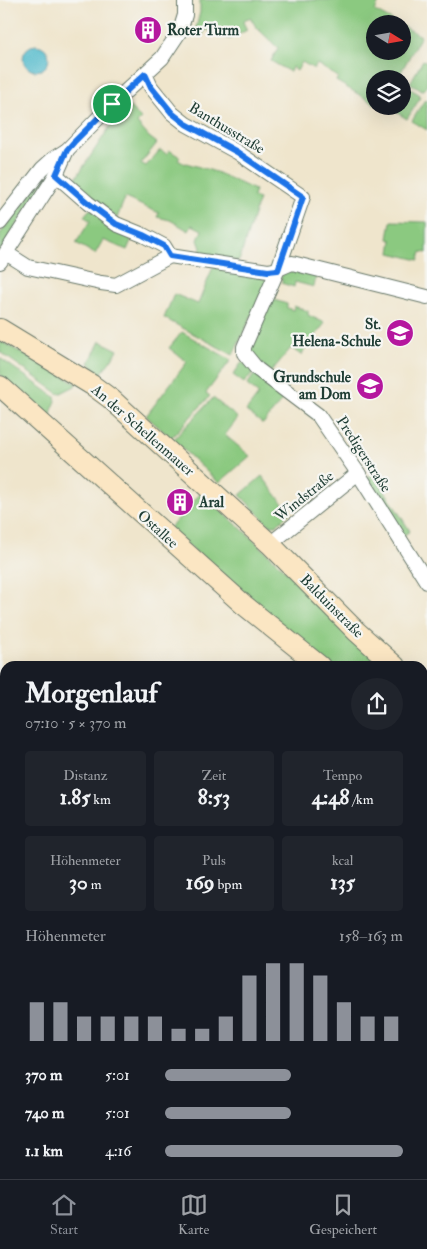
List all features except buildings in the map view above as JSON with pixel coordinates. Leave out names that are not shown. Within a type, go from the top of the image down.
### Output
[{"type":"main road","name":"An der Schellenmauer","points":[[1,329],[92,384],[111,399],[270,544]]},
{"type":"main road","name":"Ostallee","points":[[0,386],[238,600],[314,661]]},
{"type":"main road","name":"Balduinstraße","points":[[270,544],[356,631],[389,661]]},
{"type":"street","points":[[0,224],[42,169],[67,150],[112,104],[162,58],[176,38],[185,15],[185,0]]},
{"type":"street","name":"Banthusstraße","points":[[145,74],[151,87],[172,113],[186,124],[237,152],[303,197]]},
{"type":"street","points":[[67,150],[56,175],[3,258],[28,267],[116,285],[170,256],[268,271],[278,270],[292,263],[427,297]]},
{"type":"street","points":[[56,175],[116,224],[164,246],[170,256]]},
{"type":"street","name":"Predigerstraße","points":[[303,197],[278,270],[244,346],[244,353],[257,369],[318,415],[358,473],[427,582]]},
{"type":"street","name":"Windstraße","points":[[270,544],[358,473]]},
{"type":"green space","points":[[200,0],[380,0],[375,11],[382,15],[366,15],[366,60],[408,60],[402,70],[366,70],[366,99],[336,81],[338,77],[317,64],[314,69],[302,62],[297,71],[292,67],[290,72],[271,61],[278,48],[256,27],[250,17],[243,22],[247,30],[230,39],[206,29],[202,36],[195,32],[200,12]]},
{"type":"green space","points":[[411,30],[421,36],[411,54]]},
{"type":"green space","points":[[423,60],[427,63],[427,86],[422,90],[411,84]]},
{"type":"green space","points":[[411,89],[419,94],[420,98],[411,113]]},
{"type":"green space","points":[[427,100],[427,130],[412,121],[424,101]]},
{"type":"green space","points":[[130,107],[141,119],[137,123],[157,143],[141,163],[146,166],[160,150],[167,154],[169,150],[180,157],[178,160],[185,164],[216,172],[255,190],[253,197],[259,199],[239,261],[199,256],[201,248],[198,240],[202,230],[192,225],[189,231],[170,220],[157,217],[159,213],[125,198],[117,218],[72,184],[115,119]]},
{"type":"green space","points":[[401,115],[409,115],[407,119]]},
{"type":"green space","points":[[58,159],[0,252],[0,234]]},
{"type":"green space","points":[[90,209],[134,234],[127,250],[103,240],[95,254],[76,243],[90,221],[84,216]]},
{"type":"green space","points":[[391,221],[427,222],[427,253],[421,252],[419,260],[390,253],[392,240],[388,239]]},
{"type":"green space","points":[[213,267],[236,270],[268,280],[233,355],[164,318],[174,294],[198,304]]},
{"type":"green space","points":[[292,270],[317,272],[314,287],[295,282],[294,287],[281,283],[283,280],[280,279],[283,274]]},
{"type":"green space","points":[[271,299],[287,304],[287,308],[293,310],[294,306],[308,311],[308,315],[325,323],[301,355],[291,348],[270,373],[249,351]]},
{"type":"green space","points":[[182,332],[231,360],[206,393],[210,396],[171,438],[146,416],[187,362],[169,348]]},
{"type":"green space","points":[[0,341],[76,383],[75,386],[59,394],[0,352]]},
{"type":"green space","points":[[100,341],[118,350],[101,374],[89,363]]},
{"type":"green space","points":[[0,358],[55,397],[56,401],[50,420],[0,374]]},
{"type":"green space","points":[[242,362],[254,371],[244,383],[233,375]]},
{"type":"green space","points":[[256,372],[287,394],[263,424],[246,411],[259,394],[247,385]]},
{"type":"green space","points":[[213,398],[238,418],[225,435],[250,456],[219,483],[173,440]]},
{"type":"green space","points":[[373,472],[410,531],[403,536],[367,479]]},
{"type":"green space","points":[[262,476],[290,513],[276,525],[269,525],[240,495]]},
{"type":"green space","points":[[201,493],[253,539],[379,661],[323,661],[169,529]]},
{"type":"water","points":[[36,45],[45,49],[49,58],[45,67],[36,71],[27,67],[23,58],[27,49]]},
{"type":"place","name":"Roter Turm","points":[[148,30]]},
{"type":"place","name":"St. Helena-Schule","points":[[400,333]]},
{"type":"place","name":"Grundschule am Dom","points":[[370,386]]},
{"type":"place","name":"Aral","points":[[180,502]]},
{"type":"route","points":[[145,74],[151,87],[172,113],[186,124],[237,152],[303,197],[278,270],[268,271],[170,256],[164,246],[116,224],[56,175],[67,150],[112,104],[145,74]]}]
